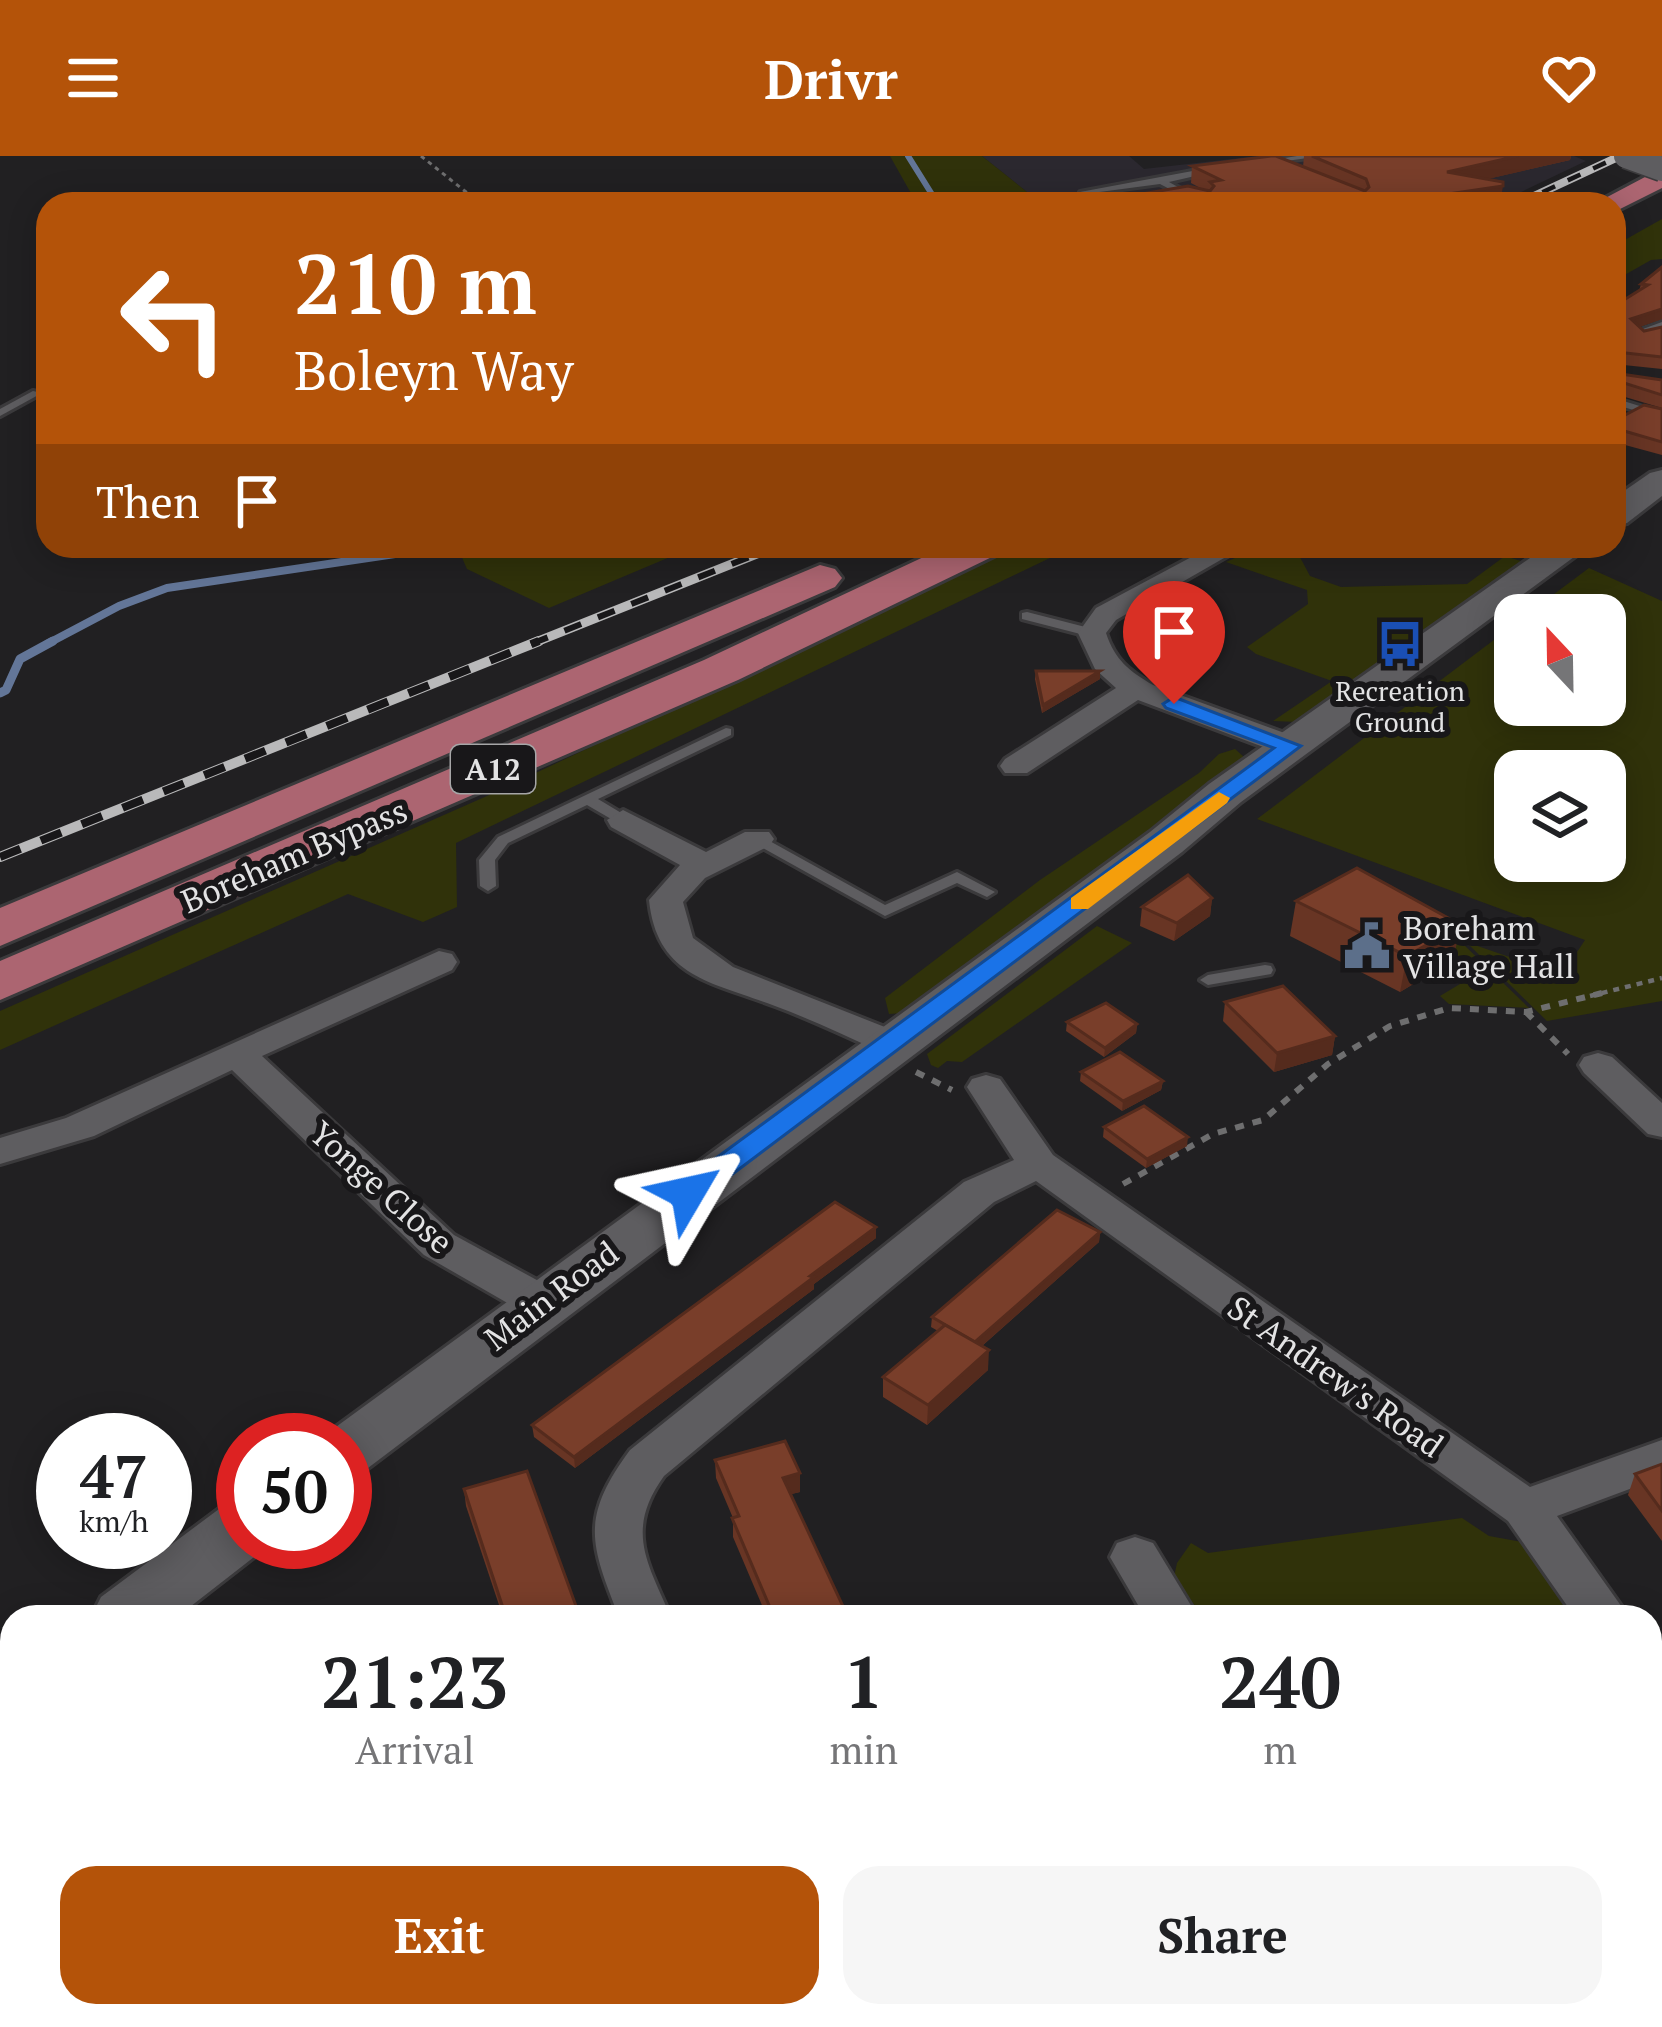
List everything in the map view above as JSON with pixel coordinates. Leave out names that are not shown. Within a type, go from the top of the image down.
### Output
[{"type":"highway","points":[[1626,194],[1662,173]]},
{"type":"highway","points":[[1626,222],[1662,203]]},
{"type":"highway","name":"Boreham Bypass","points":[[0,929],[868,558]]},
{"type":"highway","name":"Boreham Bypass","points":[[0,982],[721,670],[956,558]]},
{"type":"main road","points":[[1626,506],[1662,480]]},
{"type":"main road","name":"Main Road","points":[[372,1430],[1290,746],[1554,558]]},
{"type":"main road","points":[[142,1605],[216,1549]]},
{"type":"street","points":[[1626,156],[1662,173]]},
{"type":"street","points":[[1210,558],[1106,614],[1092,633],[1110,670],[1135,689],[1290,746]]},
{"type":"street","points":[[1016,766],[1135,689]]},
{"type":"street","points":[[623,820],[705,865]]},
{"type":"street","points":[[757,839],[705,865],[666,900],[673,934],[687,955],[722,979],[775,993],[882,1050]]},
{"type":"street","points":[[0,1151],[80,1127],[439,962]]},
{"type":"street","name":"Yonge Close","points":[[237,1053],[439,1245],[541,1302]]},
{"type":"street","points":[[1598,1065],[1658,1117]]},
{"type":"street","name":"St Andrew's Road","points":[[993,1101],[1039,1164],[1088,1203],[1525,1508],[1594,1605]]},
{"type":"street","points":[[641,1605],[614,1528],[620,1496],[647,1463],[979,1192],[1039,1164]]},
{"type":"street","points":[[1525,1508],[1662,1458]]},
{"type":"street","points":[[1135,1557],[1165,1605]]},
{"type":"lane","points":[[1244,165],[1318,156]]},
{"type":"lane","points":[[1268,162],[1298,175]]},
{"type":"lane","points":[[1084,192],[1221,169]]},
{"type":"lane","points":[[1162,181],[1182,192]]},
{"type":"lane","points":[[1626,393],[1631,390]]},
{"type":"lane","points":[[0,413],[36,394]]},
{"type":"lane","points":[[1626,404],[1662,416]]},
{"type":"lane","points":[[1027,616],[1046,617],[1092,633]]},
{"type":"lane","points":[[488,886],[483,869],[486,857],[503,840],[726,732]]},
{"type":"lane","points":[[587,799],[623,820]]},
{"type":"lane","points":[[757,839],[886,910],[957,877],[987,892]]},
{"type":"lane","points":[[1208,980],[1264,970]]},
{"type":"path","points":[[421,156],[466,192]]},
{"type":"path","points":[[1088,1203],[1214,1134],[1263,1120],[1299,1086],[1370,1035],[1449,1009],[1526,1012],[1662,978]]},
{"type":"path","points":[[1526,1012],[1573,1059],[1598,1065]]},
{"type":"path","points":[[882,1050],[914,1071],[993,1101]]},
{"type":"shaded area","points":[[890,156],[982,156],[1027,192],[910,192]]},
{"type":"shaded area","points":[[982,156],[1129,156],[1144,169],[1258,156],[1574,156],[1586,161],[1521,192],[1027,192]]},
{"type":"shaded area","points":[[1662,219],[1662,259],[1626,274],[1626,239]]},
{"type":"shaded area","points":[[462,558],[668,558],[549,608],[467,569]]},
{"type":"shaded area","points":[[991,558],[1050,558],[456,843],[457,907],[423,922],[348,894],[0,1050],[0,1011],[487,796]]},
{"type":"shaded area","points":[[1300,558],[1310,576],[1341,587],[1467,584],[1502,558],[1524,562],[1444,625],[1405,641],[1362,682],[1298,722],[1273,721],[1332,681],[1247,647],[1308,604],[1307,590],[1226,562]]},
{"type":"shaded area","points":[[1589,568],[1662,601],[1662,1001],[1547,1021],[1466,942],[1562,975],[1585,940],[1257,819],[1494,640],[1494,726],[1626,726],[1626,594],[1554,594]]},
{"type":"shaded area","points":[[1235,749],[1245,758],[903,1013],[889,1014],[885,998],[1040,880],[1199,773],[1219,754]]},
{"type":"shaded area","points":[[1097,926],[1132,943],[962,1062],[947,1061],[938,1068],[931,1065],[927,1054]]},
{"type":"shaded area","points":[[1460,941],[1529,1008],[1449,1004],[1440,996],[1460,984],[1440,971],[1458,960],[1434,947]]},
{"type":"shaded area","points":[[1462,1518],[1489,1536],[1522,1542],[1586,1605],[1194,1605],[1174,1577],[1177,1563],[1191,1543],[1208,1553]]},
{"type":"building","points":[[1276,156],[1365,191],[1369,187],[1366,179],[1312,156],[1518,156],[1447,172],[1503,182],[1503,186],[1462,192],[1153,192],[1188,186],[1210,191],[1214,186],[1210,182],[1221,180],[1192,166]]},
{"type":"building","points":[[1662,267],[1662,309],[1631,319],[1644,331],[1662,327],[1662,357],[1626,353],[1626,299],[1648,285],[1641,284]]},
{"type":"building","points":[[1626,375],[1662,380],[1662,395],[1626,384]]},
{"type":"building","points":[[1644,405],[1662,409],[1662,442],[1626,432],[1626,415]]},
{"type":"building","points":[[1036,671],[1100,671],[1043,705]]},
{"type":"building","points":[[1357,868],[1461,925],[1407,956],[1296,901]]},
{"type":"building","points":[[1188,875],[1212,898],[1177,923],[1142,907]]},
{"type":"building","points":[[1283,986],[1335,1036],[1277,1053],[1225,1002]]},
{"type":"building","points":[[1106,1003],[1137,1024],[1105,1048],[1067,1022]]},
{"type":"building","points":[[1120,1052],[1163,1081],[1123,1101],[1081,1072]]},
{"type":"building","points":[[1144,1106],[1188,1137],[1147,1159],[1104,1127]]},
{"type":"building","points":[[835,1202],[876,1227],[574,1457],[532,1425]]},
{"type":"building","points":[[1057,1210],[1100,1232],[975,1342],[932,1317]]},
{"type":"building","points":[[945,1325],[989,1350],[928,1405],[883,1377]]},
{"type":"building","points":[[785,1441],[800,1473],[783,1478],[842,1605],[769,1605],[732,1518],[739,1516],[715,1460]]},
{"type":"building","points":[[1662,1464],[1662,1511],[1635,1474]]},
{"type":"building","points":[[527,1471],[576,1605],[502,1605],[464,1489]]},
{"type":"waterway","points":[[908,156],[930,192]]},
{"type":"waterway","points":[[47,644],[119,606],[167,588],[368,558]]},
{"type":"waterway","points":[[0,693],[6,690],[20,659],[53,641]]},
{"type":"railway","points":[[1543,192],[1620,156]]},
{"type":"railway","points":[[531,644],[747,558]]},
{"type":"railway","points":[[0,857],[539,641]]},
{"type":"slow traffic","points":[[1080,903],[1219,798]]},
{"type":"place","name":"Recreation Ground","points":[[1400,644]]},
{"type":"place","name":"Boreham Village Hall","points":[[1367,946]]},
{"type":"route","points":[[688,1193],[1290,746],[1174,704]]}]
